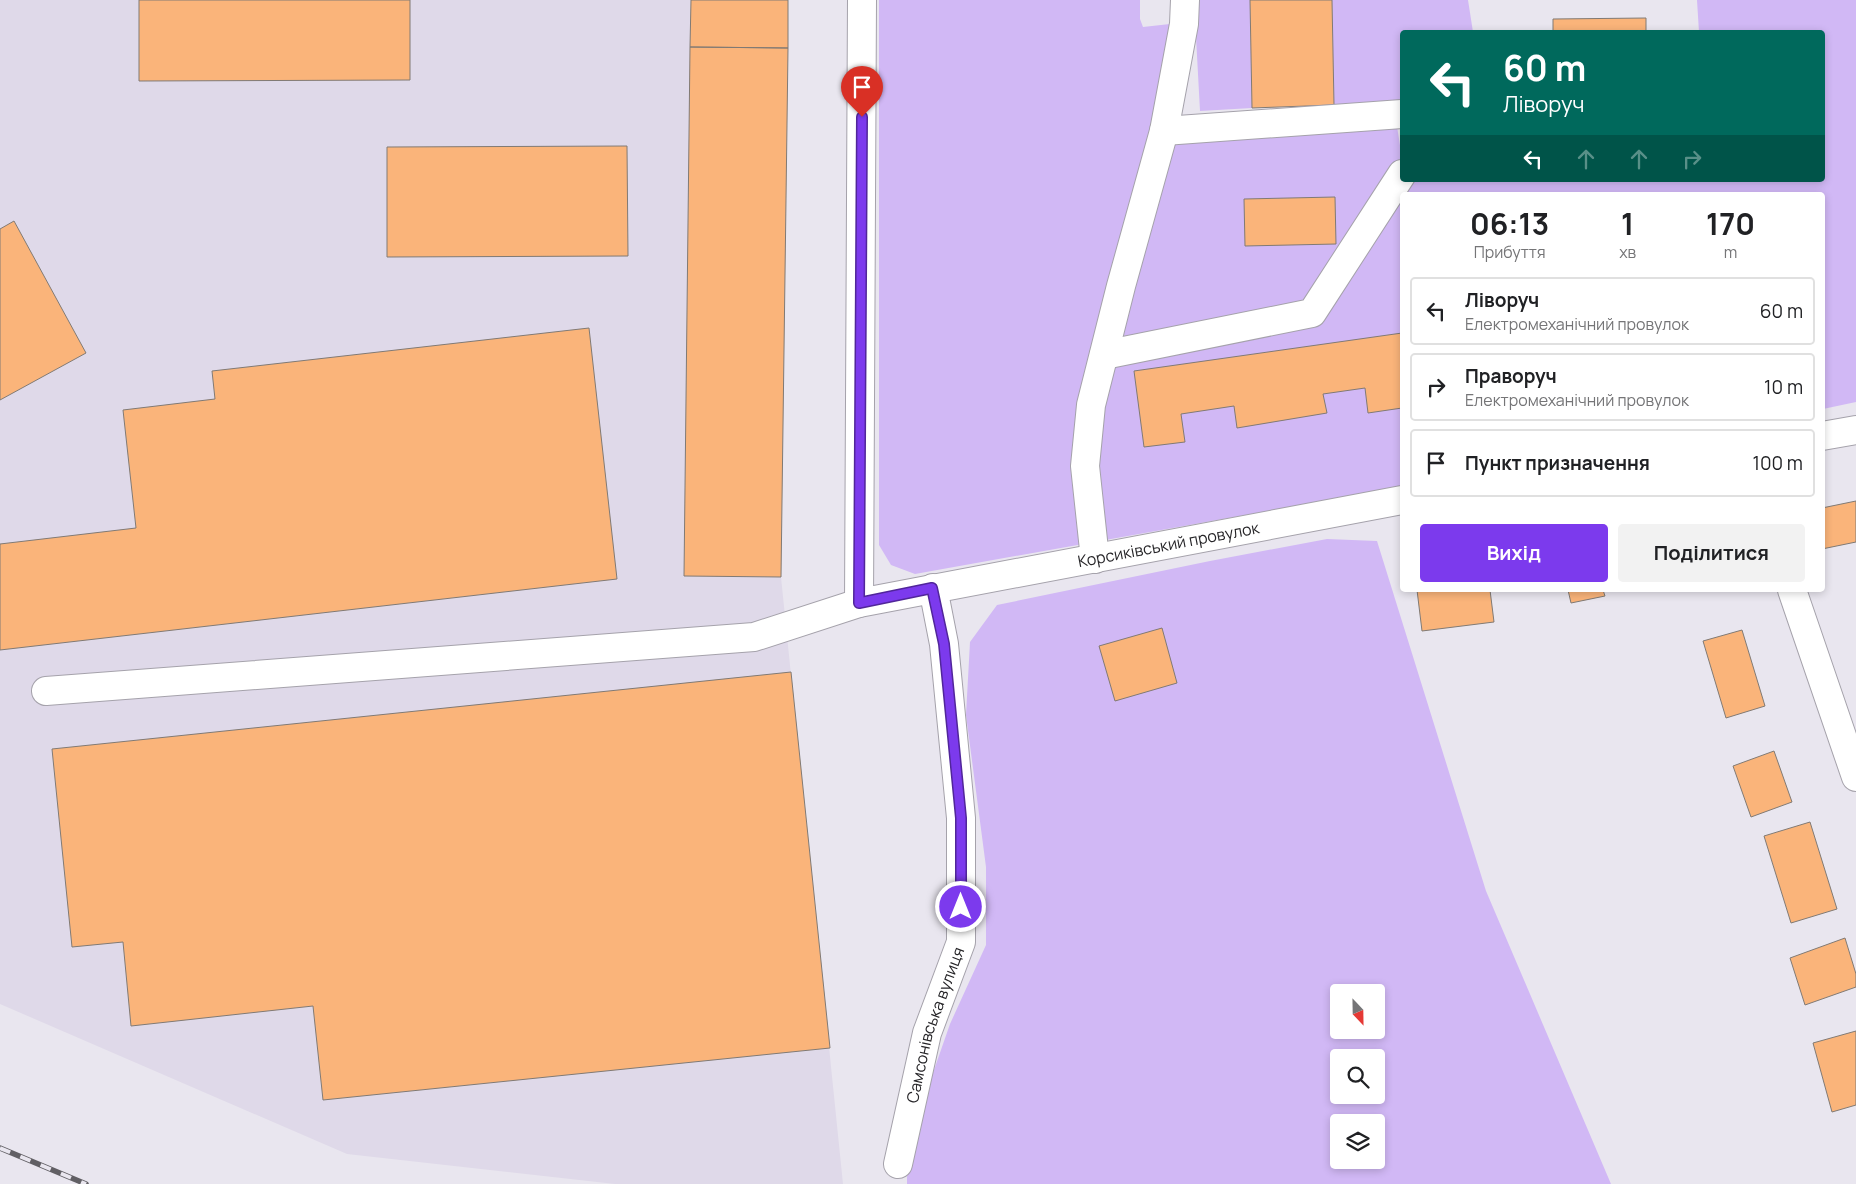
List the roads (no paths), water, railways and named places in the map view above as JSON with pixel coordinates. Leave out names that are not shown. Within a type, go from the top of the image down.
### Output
[{"type":"street","points":[[859,603],[862,0]]},
{"type":"street","points":[[1095,559],[1085,466],[1091,405],[1121,286],[1164,131],[1184,24],[1185,0]]},
{"type":"street","points":[[1164,131],[1400,114]]},
{"type":"street","points":[[1104,355],[1312,313],[1400,177]]},
{"type":"street","points":[[1825,435],[1856,430]]},
{"type":"street","name":"Корсиківський провулок","points":[[46,691],[754,637],[859,603],[1400,500]]},
{"type":"street","name":"Самсонівська вулиця","points":[[898,1164],[927,1033],[961,942],[961,818],[944,644],[932,588]]},
{"type":"street","points":[[1793,592],[1856,777]]},
{"type":"railway","points":[[0,1148],[86,1184]]}]
